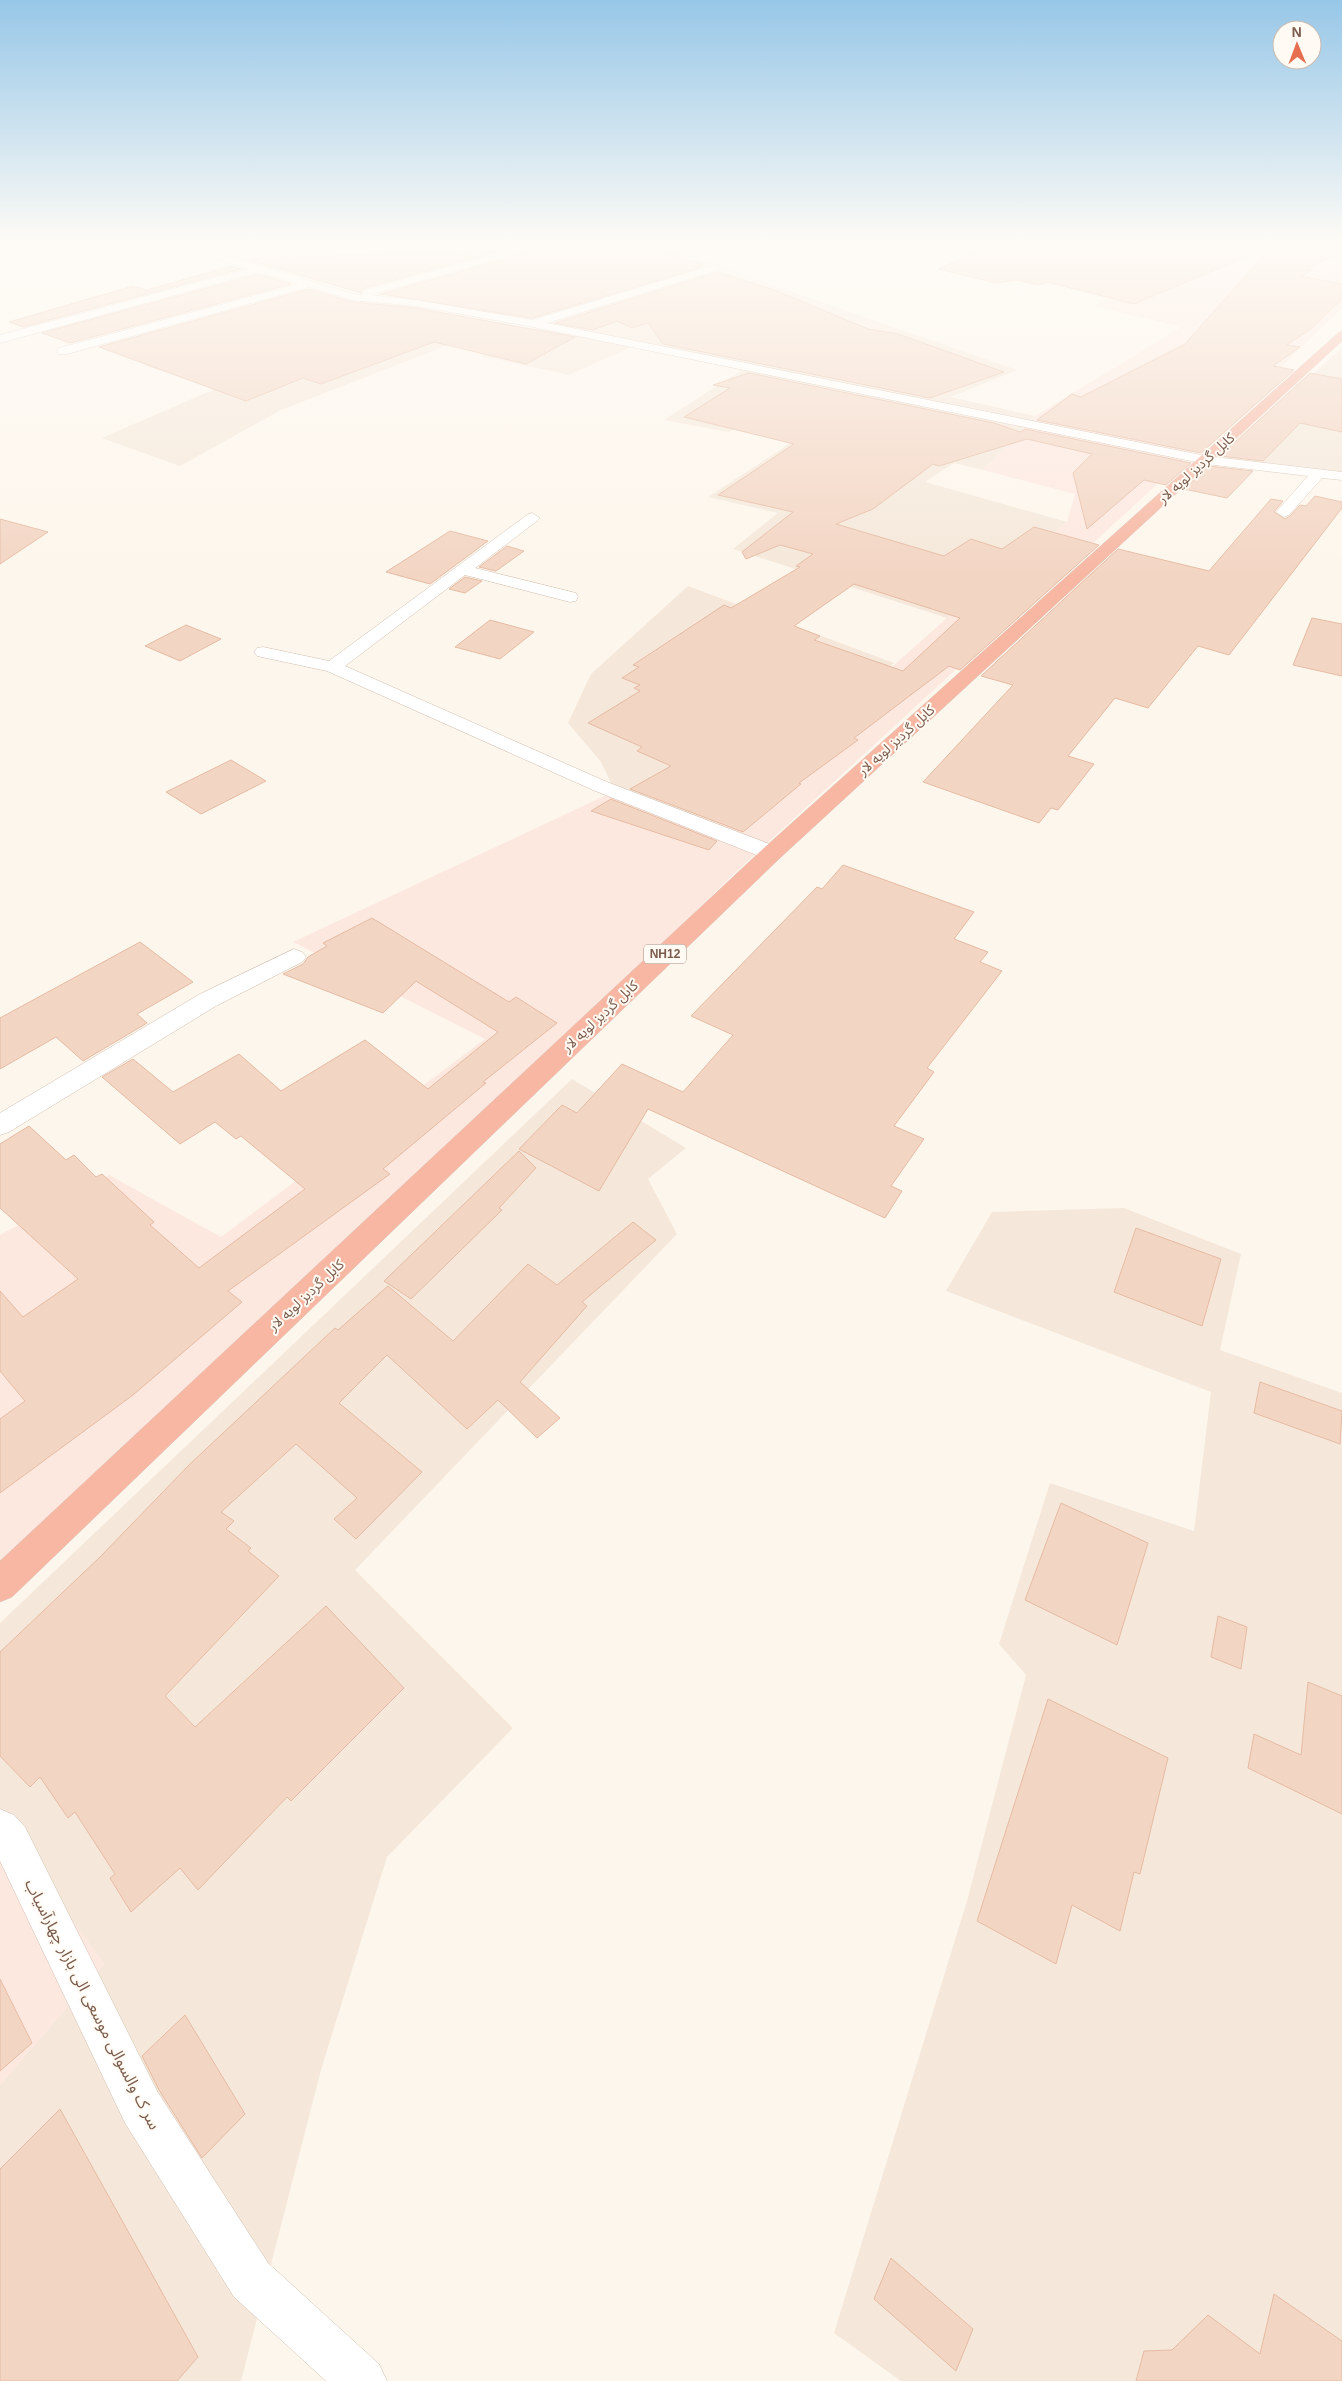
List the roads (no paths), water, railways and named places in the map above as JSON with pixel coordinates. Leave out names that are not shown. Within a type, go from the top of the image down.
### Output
[{"type":"highway","name":"کابل گردیز لویه لار","points":[[0,1585],[772,853],[1321,354]]},
{"type":"street","points":[[682,354],[1206,460],[1342,476]]},
{"type":"street","points":[[1284,512],[1320,472]]},
{"type":"street","points":[[332,668],[532,518]]},
{"type":"street","points":[[463,570],[570,597]]},
{"type":"street","points":[[263,652],[332,668],[600,786],[772,853]]},
{"type":"street","points":[[0,1125],[208,1000],[294,958]]},
{"type":"street","name":"سر ک والسوالی موسعی الی بازار چهارآسیاب","points":[[0,1829],[12,1841],[141,2107],[251,2280],[362,2381]]}]
